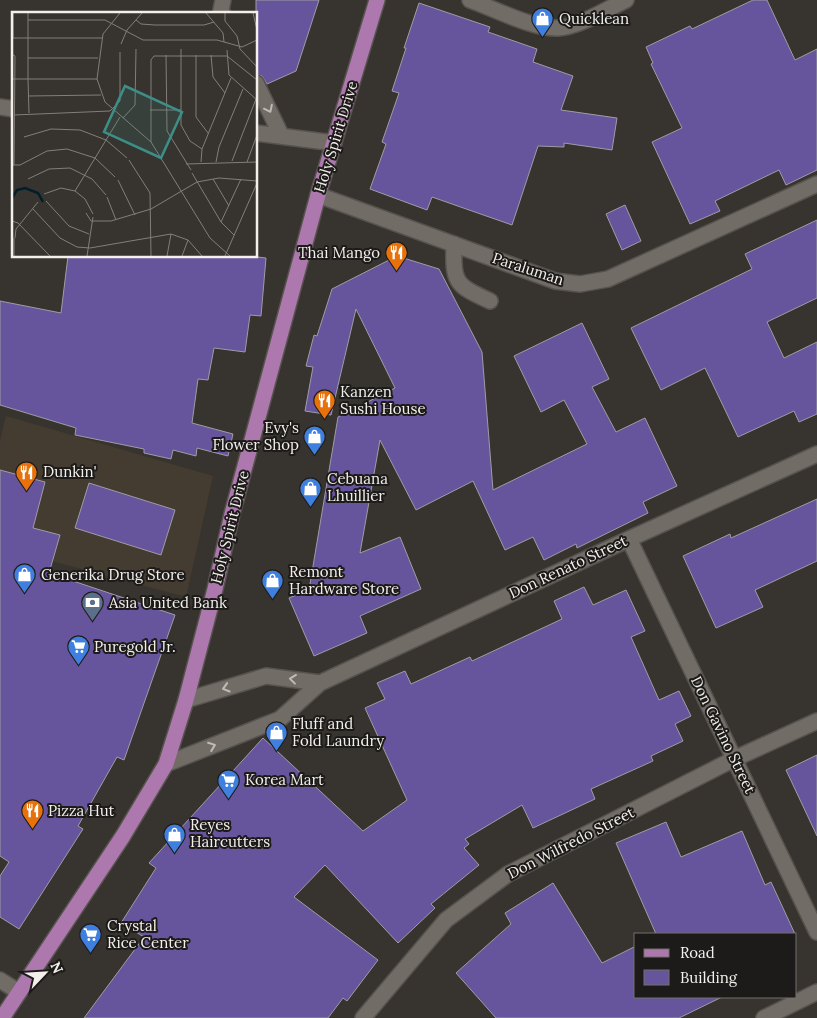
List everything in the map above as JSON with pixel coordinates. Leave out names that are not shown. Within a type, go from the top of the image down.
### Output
[{"type":"main road","name":"Holy Spirit Drive","points":[[2,1018],[123,836],[166,764],[186,700],[215,589],[232,514],[318,195],[377,0]]},
{"type":"street","points":[[470,0],[531,23],[544,27],[560,28],[578,23],[626,0]]},
{"type":"street","points":[[258,87],[282,135]]},
{"type":"street","points":[[258,133],[334,143]]},
{"type":"street","name":"Paraluman","points":[[318,195],[555,280],[580,284],[608,279],[817,184]]},
{"type":"street","points":[[454,244],[454,270],[459,284],[465,290],[490,302]]},
{"type":"street","name":"Don Renato Street","points":[[166,764],[280,720],[320,683],[629,538],[817,454]]},
{"type":"street","name":"Don Gavino Street","points":[[629,538],[817,932]]},
{"type":"street","points":[[186,700],[266,676],[320,683]]},
{"type":"street","name":"Don Wilfredo Street","points":[[363,1018],[446,920],[508,874],[734,759],[817,721]]},
{"type":"street","points":[[0,980],[19,992]]},
{"type":"street","points":[[764,1018],[817,992]]},
{"type":"shaded area","points":[[6,416],[213,476],[186,597],[0,547],[0,441]]},
{"type":"building","points":[[256,0],[319,0],[296,71],[267,84],[262,76],[258,75],[258,12],[256,12]]},
{"type":"building","points":[[753,0],[767,0],[795,60],[817,49],[817,170],[786,185],[779,170],[715,201],[720,211],[690,224],[652,142],[682,128],[651,64],[653,63],[646,47],[690,26],[692,29]]},
{"type":"building","points":[[419,3],[490,27],[488,32],[537,49],[533,62],[573,76],[561,110],[617,118],[612,150],[564,143],[564,147],[538,146],[512,225],[432,197],[427,210],[370,189],[386,144],[382,142],[399,93],[392,91]]},
{"type":"building","points":[[625,205],[641,241],[622,250],[606,214]]},
{"type":"building","points":[[817,220],[817,298],[767,322],[784,358],[817,342],[817,414],[799,422],[794,411],[738,437],[705,368],[661,390],[631,328],[752,269],[745,254]]},
{"type":"building","points":[[397,256],[439,269],[482,352],[493,490],[587,444],[564,400],[541,412],[514,356],[582,323],[609,379],[592,387],[616,432],[645,418],[677,486],[643,502],[648,513],[577,548],[576,544],[544,560],[533,537],[505,550],[473,481],[416,510],[380,440],[360,553],[400,537],[421,589],[360,616],[367,633],[314,656],[289,598],[309,590],[338,417],[395,388],[356,309],[331,415],[305,411],[313,367],[306,366],[314,335],[317,336],[332,289]]},
{"type":"building","points":[[68,258],[266,258],[261,316],[250,315],[245,352],[214,348],[208,380],[198,379],[192,423],[233,434],[228,456],[197,448],[196,456],[173,450],[171,459],[144,453],[144,449],[75,435],[76,428],[0,405],[0,301],[61,313]]},
{"type":"building","points":[[0,470],[45,482],[33,528],[60,535],[49,573],[175,615],[124,760],[117,757],[78,826],[83,829],[19,929],[0,917],[0,876],[9,862],[0,856]]},
{"type":"building","points":[[89,483],[175,510],[161,555],[75,528]]},
{"type":"building","points":[[817,499],[817,561],[755,590],[763,607],[716,628],[683,556],[730,534],[731,538]]},
{"type":"building","points":[[584,587],[593,605],[626,590],[645,631],[631,637],[659,700],[679,691],[691,716],[675,724],[683,741],[651,756],[653,761],[591,789],[595,799],[533,828],[522,805],[465,839],[469,844],[464,848],[479,865],[431,904],[435,908],[398,943],[325,865],[294,897],[378,960],[347,1001],[343,998],[328,1018],[84,1018],[144,937],[121,923],[156,868],[149,863],[263,738],[363,831],[407,800],[365,708],[385,699],[377,683],[405,671],[411,684],[470,657],[472,661],[562,619],[554,601]]},
{"type":"building","points":[[817,755],[817,836],[786,770]]},
{"type":"building","points":[[666,822],[681,857],[742,831],[765,885],[771,882],[795,933],[656,933],[616,843]]},
{"type":"building","points":[[553,883],[602,963],[634,947],[634,998],[720,998],[679,1018],[496,1018],[456,973],[511,924],[505,913]]},
{"type":"place","name":"Quicklean","points":[[543,38]]},
{"type":"place","name":"Thai Mango","points":[[396,272]]},
{"type":"place","name":"Kanzen Sushi House","points":[[324,420]]},
{"type":"place","name":"Evy's Flower Shop","points":[[315,456]]},
{"type":"place","name":"Dunkin'","points":[[27,491]]},
{"type":"place","name":"Cebuana Lhuillier","points":[[311,507]]},
{"type":"place","name":"Generika Drug Store","points":[[25,594]]},
{"type":"place","name":"Remont Hardware Store","points":[[273,600]]},
{"type":"place","name":"Asia United Bank","points":[[93,622]]},
{"type":"place","name":"Puregold Jr.","points":[[78,666]]},
{"type":"place","name":"Fluff and Fold Laundry","points":[[276,752]]},
{"type":"place","name":"Korea Mart","points":[[229,799]]},
{"type":"place","name":"Pizza Hut","points":[[32,830]]},
{"type":"place","name":"Reyes Haircutters","points":[[174,853]]},
{"type":"place","name":"Crystal Rice Center","points":[[91,954]]}]
